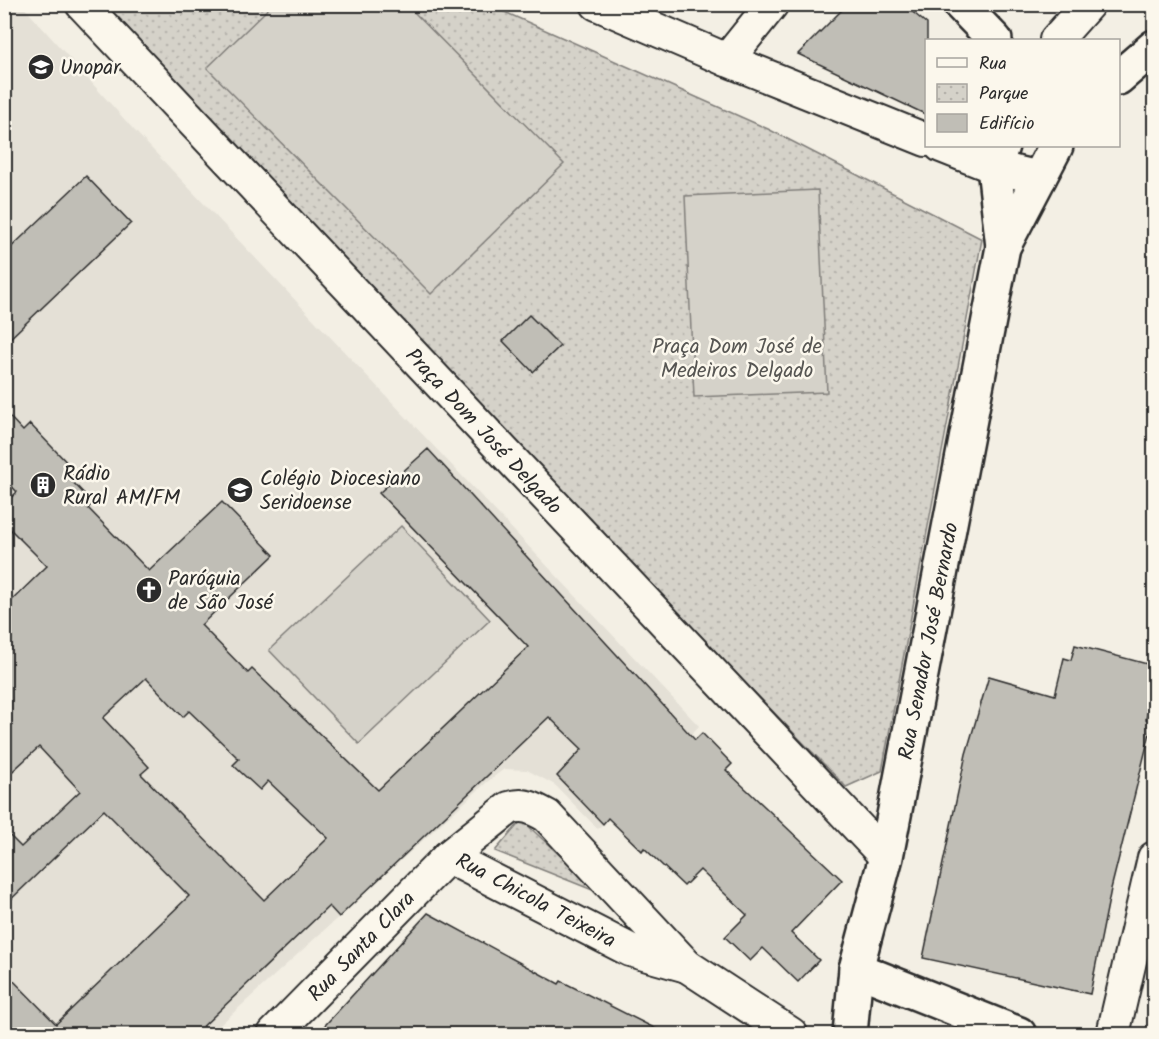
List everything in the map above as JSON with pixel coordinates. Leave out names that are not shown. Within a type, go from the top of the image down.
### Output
[{"type":"street","name":"Praça Dom José Delgado","points":[[82,4],[886,857]]},
{"type":"street","points":[[597,4],[727,60],[925,139]]},
{"type":"street","points":[[727,60],[772,4]]},
{"type":"street","points":[[960,4],[994,39]]},
{"type":"street","points":[[1057,39],[1088,4]]},
{"type":"street","points":[[1120,77],[1155,47]]},
{"type":"street","points":[[947,147],[998,156],[1041,178]]},
{"type":"street","name":"Rua Senador José Bernardo","points":[[1004,247],[1056,147]]},
{"type":"street","name":"Rua Senador José Bernardo","points":[[850,1035],[856,969],[886,857],[1004,247],[998,156]]},
{"type":"street","name":"Rua Chicola Teixeira","points":[[687,966],[630,950],[447,857],[509,808],[520,804],[532,808],[547,816],[687,966],[791,1035]]},
{"type":"street","name":"Rua Santa Clara","points":[[274,1035],[447,857]]},
{"type":"street","points":[[1113,1035],[1155,858]]},
{"type":"street","points":[[856,969],[1019,1035]]},
{"type":"shaded area","name":"Colégio Diocesiano Seridoense","points":[[21,4],[134,130],[699,726],[598,829],[555,785],[527,770],[504,769],[210,1034],[5,1034],[4,5]]},
{"type":"green space","name":"Praça Dom José de Medeiros Delgado","points":[[90,5],[489,5],[768,129],[982,239],[882,771],[846,787]]},
{"type":"green space","points":[[272,5],[407,5],[564,164],[431,294],[207,68]]},
{"type":"green space","points":[[818,190],[827,392],[694,397],[685,196]]},
{"type":"green space","points":[[401,526],[490,620],[359,744],[269,650]]},
{"type":"green space","points":[[522,820],[600,893],[495,851]]},
{"type":"building","points":[[848,4],[903,4],[927,24],[925,114],[798,54]]},
{"type":"building","points":[[86,176],[131,223],[4,344],[4,254]]},
{"type":"building","points":[[529,315],[560,346],[533,372],[503,341]]},
{"type":"building","points":[[4,411],[23,431],[30,424],[76,472],[69,478],[93,503],[88,508],[149,571],[222,502],[274,555],[201,625],[248,673],[252,669],[378,790],[528,647],[379,493],[428,449],[695,740],[702,733],[732,764],[726,770],[842,880],[791,933],[819,960],[798,982],[763,948],[750,961],[725,937],[747,915],[700,870],[684,886],[644,848],[642,851],[608,818],[603,824],[557,776],[582,749],[549,717],[339,917],[329,906],[194,1035],[15,1035],[4,1024],[4,971],[56,1024],[189,896],[104,810],[4,906],[4,830],[21,847],[80,791],[39,747],[4,779],[4,608],[47,566],[4,523],[4,504],[17,492],[4,478]],"holes":[[[146,678],[183,717],[189,711],[239,759],[233,765],[260,790],[268,781],[328,838],[264,900],[141,774],[149,767],[103,718]]]},
{"type":"building","points":[[1075,645],[1155,666],[1155,686],[1146,719],[1153,721],[1111,889],[1090,994],[923,958],[966,754],[989,676],[1055,695],[1064,658],[1071,660]]},
{"type":"building","points":[[428,913],[559,984],[561,981],[668,1035],[316,1035]]},
{"type":"place","name":"Unopar","points":[[41,67]]},
{"type":"place","name":"Rádio Rural AM/FM","points":[[43,485]]},
{"type":"place","name":"Colégio Diocesiano Seridoense","points":[[240,490]]},
{"type":"place","name":"Paróquia de São José","points":[[149,590]]}]
